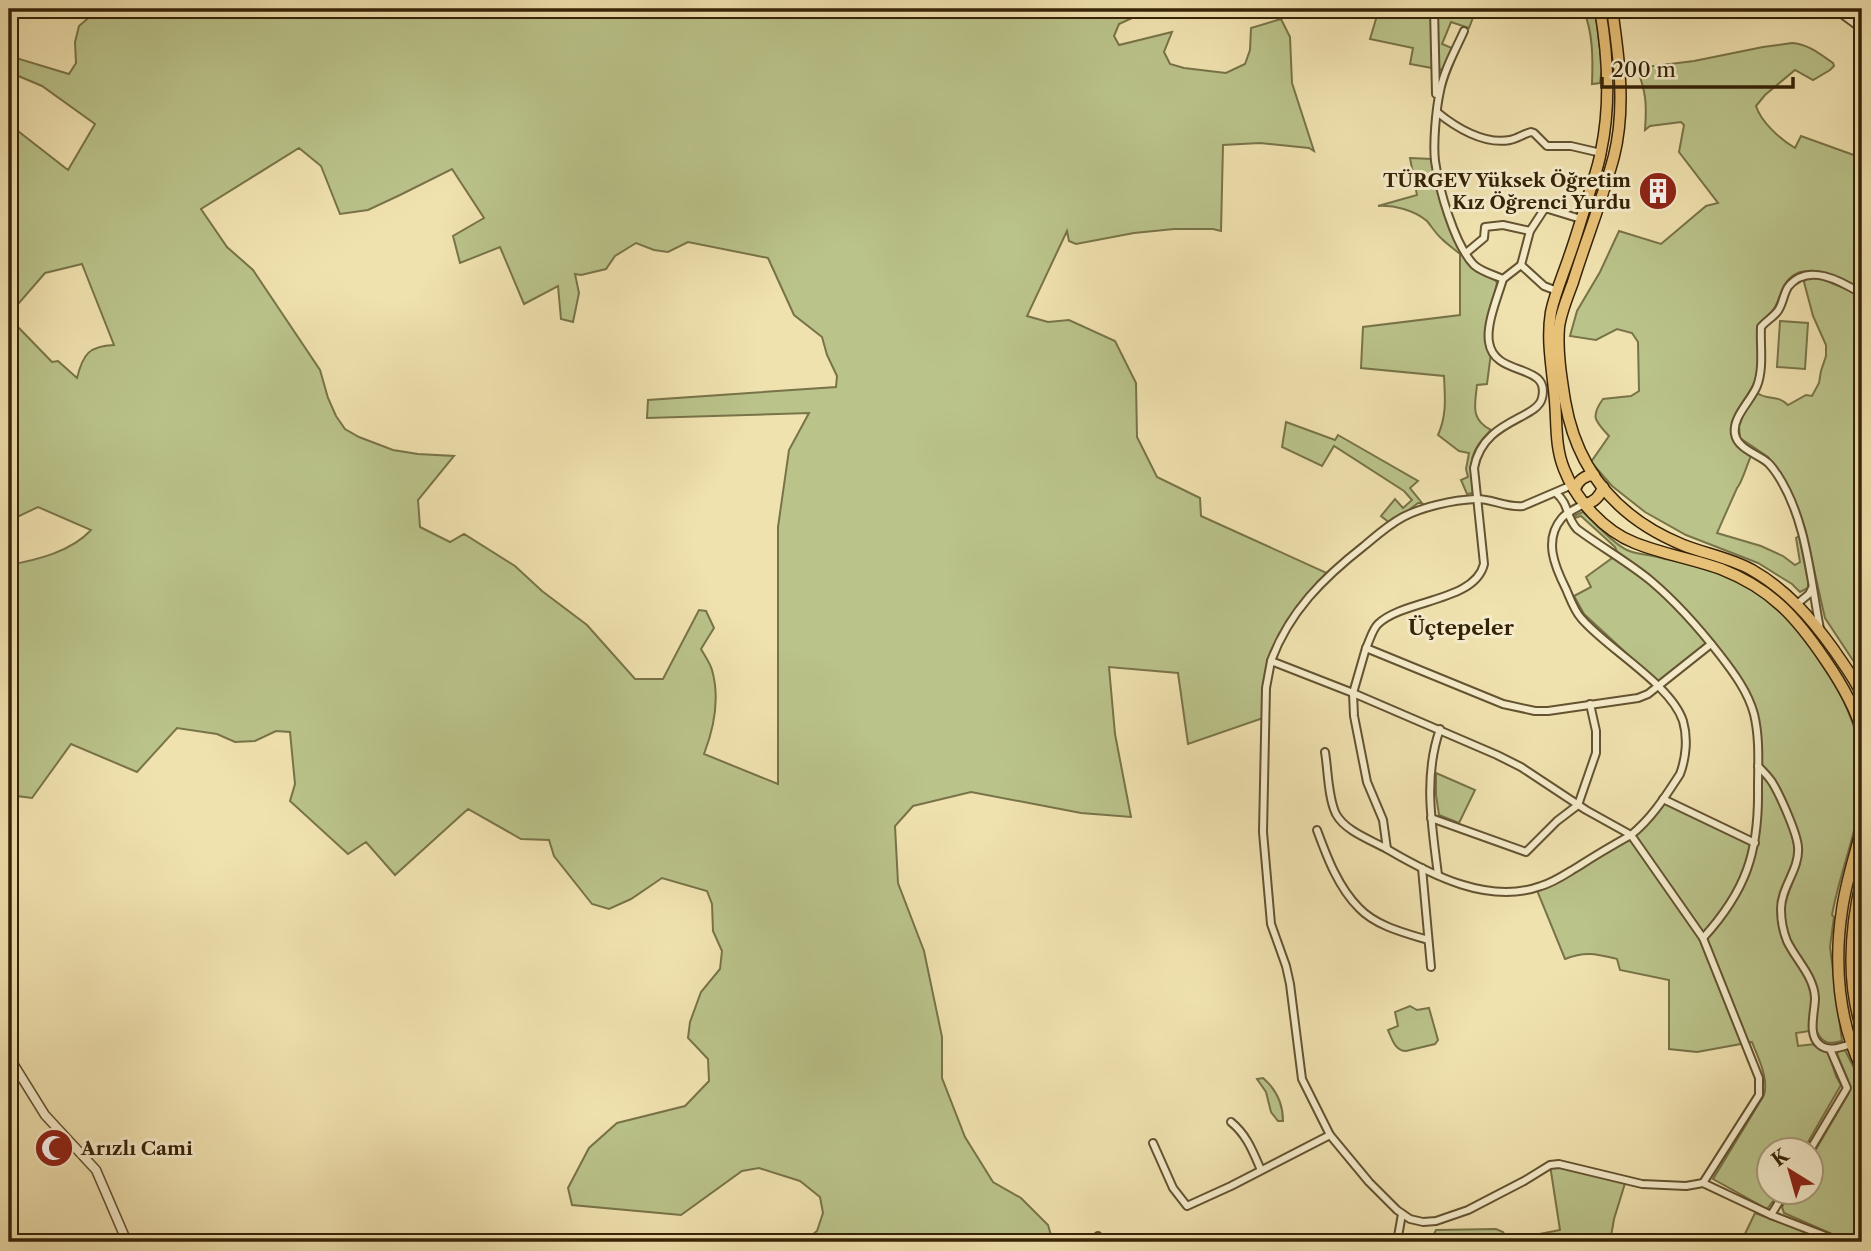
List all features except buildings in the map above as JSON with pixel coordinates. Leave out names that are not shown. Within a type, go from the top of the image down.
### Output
[{"type":"main road","points":[[1600,9],[1607,83],[1601,153],[1551,315],[1549,351],[1557,446],[1564,471],[1584,504],[1607,526],[1625,538],[1722,570],[1773,598],[1801,625],[1837,677],[1854,708],[1862,732]]},
{"type":"main road","points":[[1612,9],[1620,80],[1616,142],[1604,188],[1560,319],[1558,346],[1570,425],[1581,456],[1619,506],[1650,528],[1681,544],[1740,564],[1773,583],[1797,604],[1821,632],[1862,695]]},
{"type":"main road","points":[[1573,487],[1583,478],[1594,475]]},
{"type":"main road","points":[[1584,504],[1594,500],[1603,487]]},
{"type":"main road","points":[[1862,825],[1842,908],[1839,936],[1841,993],[1846,1027],[1862,1069]]},
{"type":"main road","points":[[1862,878],[1854,916],[1852,950],[1854,995],[1862,1030]]},
{"type":"street","points":[[1434,9],[1437,113],[1435,162],[1452,226],[1466,253],[1477,267],[1503,279]]},
{"type":"street","points":[[1835,9],[1862,29]]},
{"type":"street","points":[[1437,113],[1443,79],[1464,31]]},
{"type":"street","points":[[1437,113],[1470,133],[1486,139],[1510,140],[1531,132],[1548,146],[1571,146],[1601,153]]},
{"type":"street","points":[[1387,849],[1383,820],[1367,782],[1354,716],[1353,693],[1366,648],[1380,622],[1400,611],[1458,591],[1482,571],[1484,564],[1474,468],[1478,451],[1499,429],[1541,403],[1543,393],[1538,378],[1505,365],[1496,356],[1489,344],[1494,310],[1503,279],[1521,265],[1530,231],[1545,208],[1581,219]]},
{"type":"street","points":[[1466,253],[1481,241],[1485,227],[1503,225],[1530,231]]},
{"type":"street","points":[[1521,265],[1544,286],[1557,291]]},
{"type":"street","points":[[1821,632],[1804,539],[1787,492],[1771,467],[1739,443],[1735,435],[1735,425],[1759,379],[1761,327],[1778,312],[1790,286],[1805,275],[1814,274],[1862,294]]},
{"type":"street","points":[[1543,393],[1554,393]]},
{"type":"street","points":[[1862,433],[1862,441]]},
{"type":"street","points":[[1573,487],[1522,506],[1477,499],[1424,509],[1400,518],[1338,566],[1316,588],[1292,618],[1276,647],[1266,688],[1264,832],[1271,924],[1290,984],[1305,1088],[1330,1135],[1369,1182],[1410,1219],[1436,1221],[1468,1209],[1550,1165],[1559,1164],[1642,1184],[1686,1186],[1703,1183],[1771,1215],[1841,1242]]},
{"type":"street","points":[[1556,493],[1567,507],[1569,521],[1577,529],[1651,582],[1682,610],[1737,679],[1750,703],[1757,733],[1758,810],[1755,843],[1743,881],[1726,910],[1703,938]]},
{"type":"street","points":[[1325,752],[1332,801],[1339,818],[1353,831],[1422,868],[1480,890],[1502,891],[1539,887],[1630,835],[1652,815],[1680,774],[1685,759],[1683,721],[1658,687],[1580,617],[1552,559],[1553,534],[1557,526],[1567,513],[1584,504]]},
{"type":"street","points":[[1797,604],[1809,594],[1812,586]]},
{"type":"street","points":[[1366,648],[1503,704],[1521,709],[1548,711],[1638,698],[1648,694],[1711,644]]},
{"type":"street","points":[[1271,661],[1440,729],[1521,767],[1630,835],[1703,938],[1759,1078],[1759,1095],[1703,1183]]},
{"type":"street","points":[[1432,818],[1526,852],[1578,804],[1596,753],[1596,731],[1590,704]]},
{"type":"street","points":[[1438,875],[1430,778],[1434,744],[1440,729]]},
{"type":"street","points":[[1758,766],[1773,784],[1797,841],[1797,859],[1782,899],[1782,919],[1786,939],[1807,972],[1815,997],[1815,1038],[1819,1045],[1830,1049],[1851,1044]]},
{"type":"street","points":[[1663,799],[1755,843]]},
{"type":"street","points":[[1317,830],[1337,877],[1360,910],[1380,923],[1428,940]]},
{"type":"street","points":[[1422,868],[1431,967]]},
{"type":"street","points":[[1818,1136],[1847,1088],[1830,1049]]},
{"type":"street","points":[[9,1057],[45,1115],[96,1170],[127,1242]]},
{"type":"street","points":[[1231,1122],[1247,1138],[1261,1170]]},
{"type":"street","points":[[1153,1143],[1173,1188],[1187,1206],[1330,1135]]},
{"type":"street","points":[[1771,1215],[1776,1206]]},
{"type":"street","points":[[1397,1242],[1402,1214]]},
{"type":"green space","points":[[95,9],[958,9],[967,16],[1008,10],[1027,12],[1037,18],[1050,17],[1072,9],[1166,9],[1145,12],[1119,24],[1114,36],[1119,45],[1172,32],[1164,52],[1170,64],[1226,73],[1245,64],[1250,50],[1251,28],[1281,19],[1290,37],[1292,83],[1314,151],[1309,148],[1260,143],[1223,145],[1221,231],[1174,229],[1076,244],[1069,241],[1067,231],[1027,316],[1048,322],[1069,320],[1115,341],[1136,383],[1137,437],[1157,477],[1200,498],[1201,516],[1329,574],[1304,602],[1271,661],[1266,717],[1188,744],[1178,673],[1109,667],[1115,734],[1131,817],[1081,813],[971,792],[913,806],[895,826],[898,883],[924,951],[942,1037],[942,1078],[965,1137],[993,1182],[1021,1198],[1048,1225],[1053,1242],[803,1242],[817,1231],[823,1213],[820,1197],[800,1181],[759,1168],[742,1171],[681,1215],[572,1205],[568,1188],[589,1148],[617,1123],[685,1106],[709,1081],[708,1059],[688,1038],[690,1022],[701,992],[720,969],[722,951],[713,931],[712,904],[707,891],[662,878],[631,899],[609,909],[592,904],[554,856],[549,840],[521,839],[468,809],[395,875],[366,842],[348,854],[290,801],[295,784],[290,732],[276,731],[255,741],[235,742],[217,734],[177,728],[137,772],[71,744],[32,798],[9,795],[9,565],[42,558],[74,544],[91,530],[38,507],[9,521],[9,124],[68,170],[95,124],[42,86],[9,72],[9,47],[19,59],[69,74],[76,63],[75,42],[79,26]],"holes":[[[299,148],[321,166],[340,214],[368,210],[452,169],[484,218],[453,236],[460,263],[500,247],[524,304],[558,286],[561,319],[573,322],[579,293],[575,274],[606,269],[615,256],[636,243],[668,252],[688,242],[768,258],[794,315],[822,337],[837,376],[836,387],[648,400],[647,418],[809,413],[789,450],[778,527],[778,784],[704,754],[711,734],[716,702],[712,670],[701,649],[714,628],[706,611],[699,610],[663,679],[635,679],[587,625],[542,591],[515,566],[464,534],[450,542],[420,527],[418,500],[454,456],[393,450],[345,429],[328,398],[320,370],[253,270],[227,247],[201,209]],[[82,264],[114,345],[99,347],[88,353],[77,378],[58,361],[52,362],[18,327],[18,304],[45,273]]]},
{"type":"green space","points":[[1379,9],[1420,16],[1422,9],[1446,9],[1474,15],[1469,28],[1451,22],[1442,44],[1452,48],[1443,70],[1410,64],[1413,48],[1370,39]]},
{"type":"green space","points":[[1583,9],[1595,9],[1602,66],[1600,83],[1592,84],[1591,36]]},
{"type":"green space","points":[[1792,43],[1814,50],[1834,66],[1813,80],[1795,70],[1756,106],[1772,130],[1795,148],[1801,136],[1862,158],[1862,290],[1826,273],[1798,273],[1787,281],[1775,307],[1759,325],[1756,378],[1737,411],[1731,429],[1732,438],[1751,456],[1717,533],[1761,546],[1795,565],[1800,562],[1796,538],[1799,536],[1808,581],[1808,588],[1800,592],[1758,563],[1686,535],[1645,512],[1612,486],[1591,462],[1609,436],[1595,415],[1603,399],[1631,396],[1639,391],[1638,342],[1632,333],[1617,329],[1596,340],[1570,336],[1577,311],[1600,272],[1619,231],[1661,244],[1706,206],[1718,203],[1679,152],[1684,125],[1681,122],[1650,126],[1645,130],[1645,98],[1637,68],[1694,61]]},
{"type":"green space","points":[[1410,158],[1432,159],[1464,253],[1494,277],[1497,283],[1491,313],[1491,353],[1487,384],[1477,385],[1475,405],[1480,421],[1491,430],[1478,445],[1472,458],[1473,493],[1467,494],[1461,480],[1468,477],[1466,469],[1469,453],[1459,451],[1438,435],[1444,413],[1444,376],[1361,368],[1363,327],[1460,315],[1460,254],[1422,217],[1404,209],[1378,206],[1417,195]]},
{"type":"green space","points":[[1817,277],[1862,298],[1862,417],[1856,427],[1855,439],[1862,462],[1862,674],[1825,618],[1804,525],[1785,483],[1768,457],[1740,438],[1739,426],[1743,415],[1757,393],[1788,405],[1806,395],[1812,396],[1819,383],[1826,345],[1813,316],[1804,282],[1806,278]]},
{"type":"green space","points":[[1780,321],[1808,323],[1805,369],[1777,367]]},
{"type":"green space","points":[[1286,422],[1335,440],[1338,435],[1418,481],[1410,488],[1422,503],[1418,503],[1391,524],[1381,516],[1395,499],[1403,508],[1412,500],[1404,491],[1334,446],[1322,466],[1282,447]]},
{"type":"green space","points":[[1583,512],[1627,550],[1715,573],[1745,586],[1772,604],[1809,645],[1830,676],[1847,709],[1859,744],[1862,781],[1860,798],[1832,915],[1834,917],[1830,947],[1842,1041],[1826,1042],[1816,1030],[1796,1033],[1798,1046],[1815,1044],[1828,1052],[1841,1085],[1812,1136],[1756,1136],[1756,1203],[1713,1179],[1764,1095],[1764,1075],[1752,1042],[1697,1052],[1669,1049],[1669,980],[1620,970],[1617,959],[1603,956],[1585,954],[1565,959],[1536,888],[1631,835],[1663,799],[1754,843],[1758,751],[1750,703],[1711,644],[1661,685],[1584,614],[1574,596],[1591,587],[1586,577],[1615,556],[1620,559],[1615,547],[1581,516],[1574,516]]},
{"type":"green space","points":[[1436,773],[1475,790],[1459,823],[1439,815]]},
{"type":"green space","points":[[1410,1006],[1417,1010],[1429,1008],[1438,1040],[1435,1044],[1406,1051],[1394,1044],[1388,1030],[1398,1026],[1395,1012]]},
{"type":"green space","points":[[1845,1050],[1862,1084],[1862,1242],[1850,1242],[1784,1213],[1782,1207],[1826,1206],[1826,1136],[1824,1136],[1849,1093],[1847,1078],[1837,1053]]},
{"type":"green space","points":[[1263,1078],[1278,1097],[1283,1121],[1278,1121],[1271,1112],[1266,1092],[1257,1079]]},
{"type":"green space","points":[[1550,1165],[1626,1180],[1610,1242],[1430,1242],[1436,1230],[1496,1229],[1503,1232],[1508,1240],[1560,1230]]},
{"type":"green space","points":[[1755,1213],[1831,1242],[1741,1242]]},
{"type":"place","name":"TÜRGEV Yüksek Öğretim Kız Öğrenci Yurdu","points":[[1658,191]]},
{"type":"place","name":"Arızlı Cami","points":[[54,1148]]},
{"type":"district","name":"Üçtepeler","points":[[1461,628]]}]
